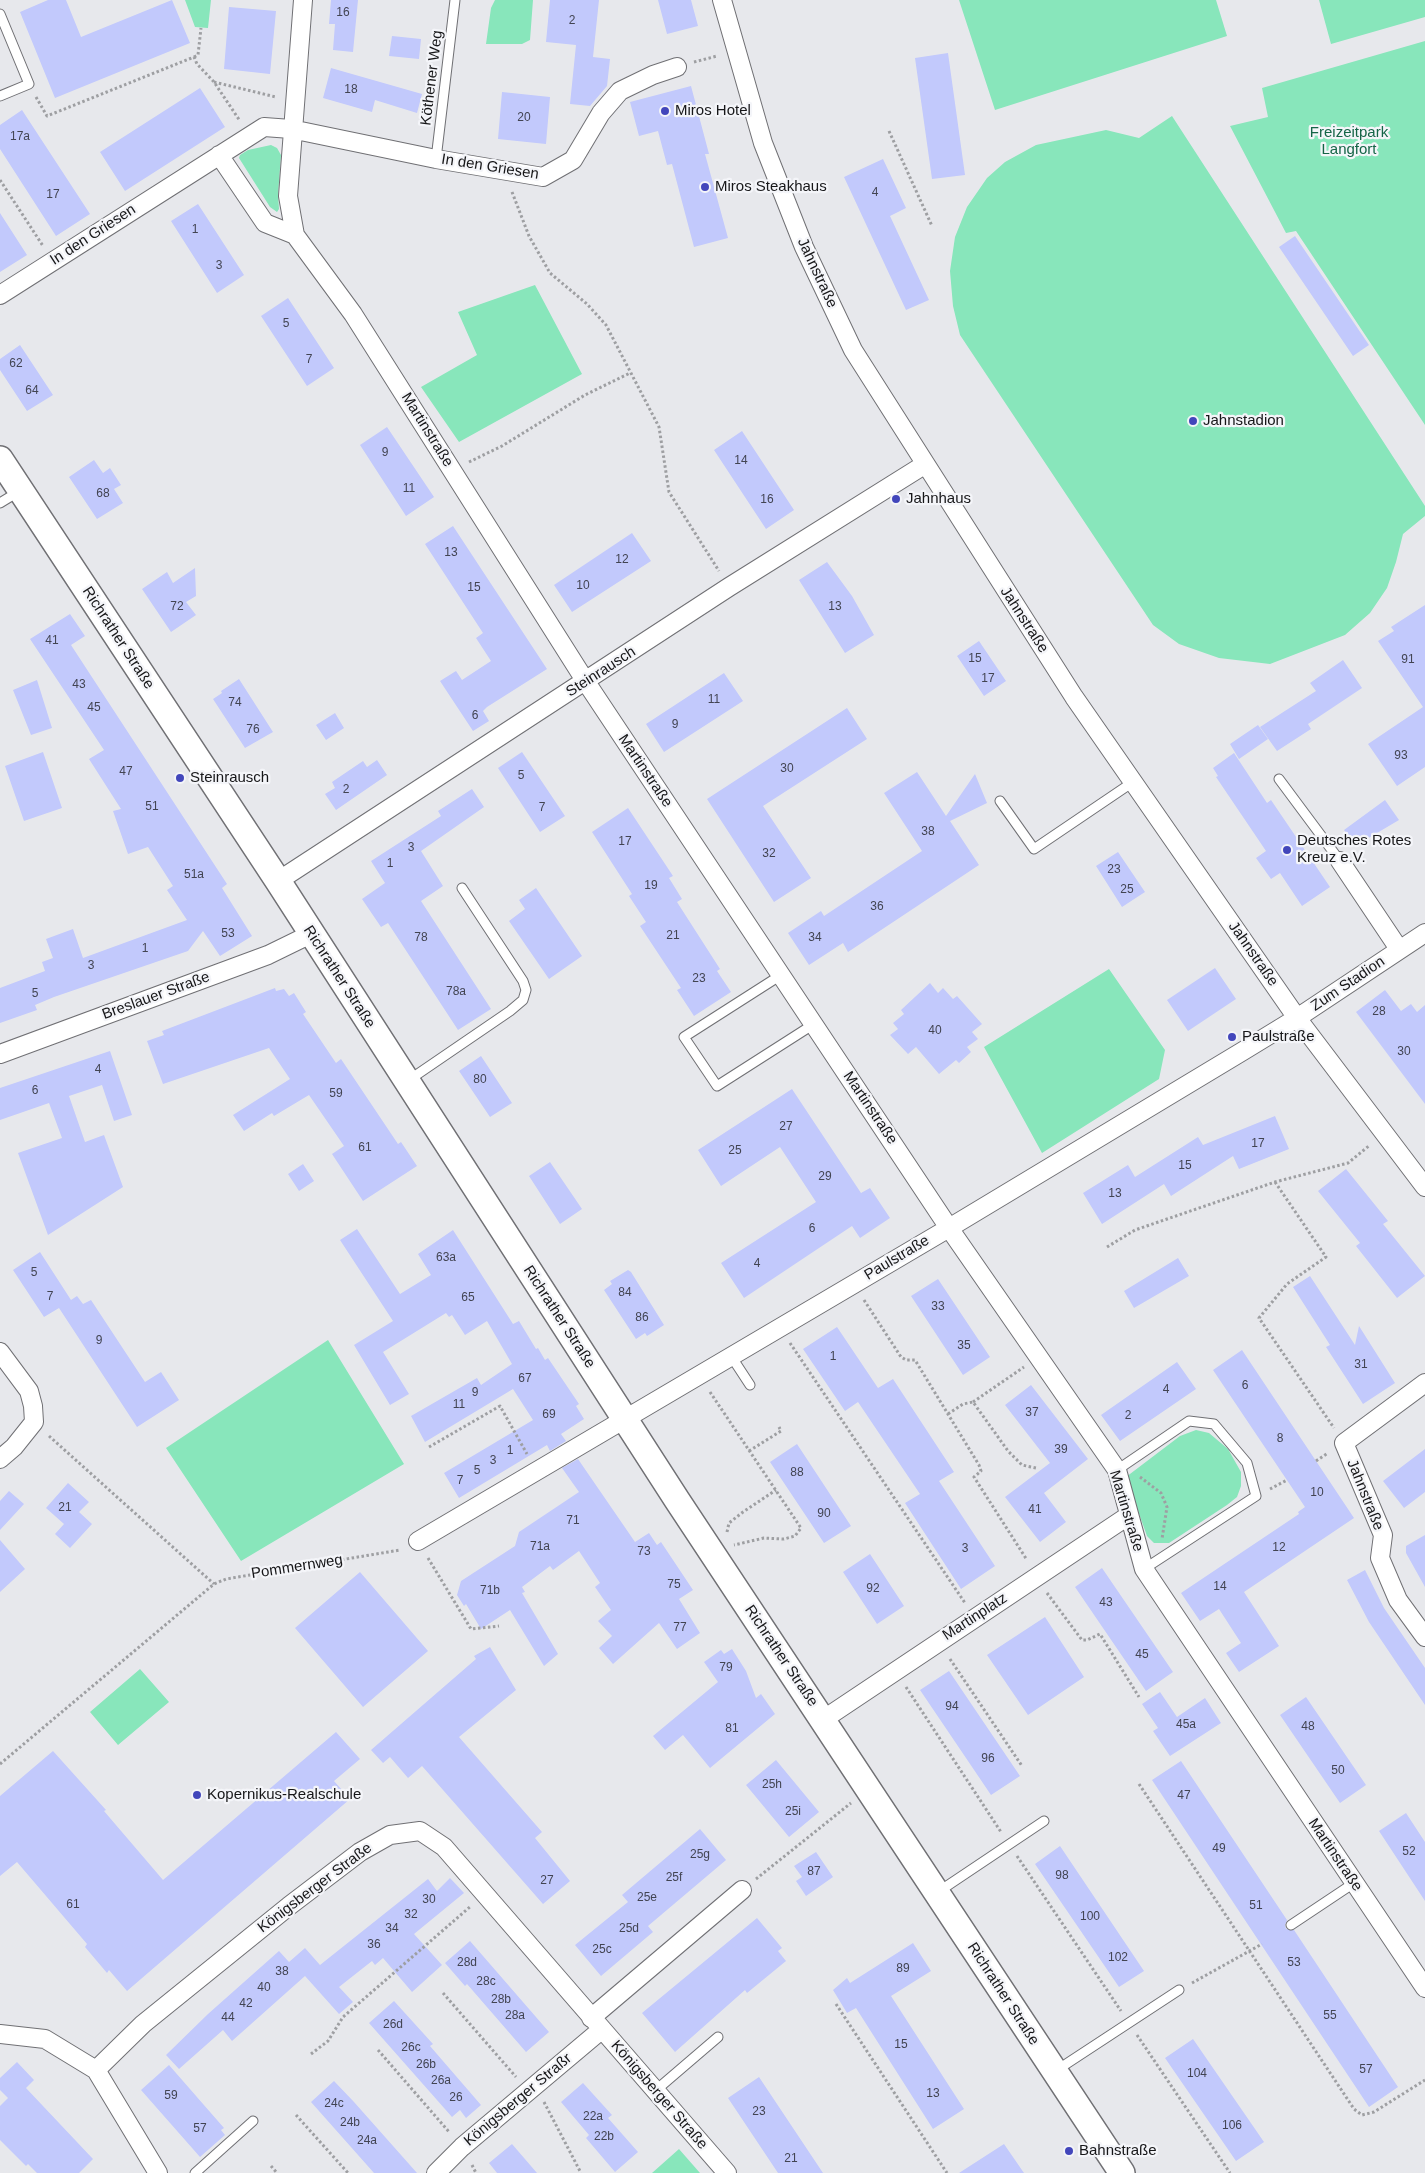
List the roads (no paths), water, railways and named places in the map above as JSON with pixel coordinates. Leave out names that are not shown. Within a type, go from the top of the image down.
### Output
[{"type":"street","points":[[291,129],[303,0]]},
{"type":"street","name":"Jahnstraße","points":[[722,0],[763,143],[804,247],[853,350],[924,465],[1074,697],[1297,1018],[1425,1187]]},
{"type":"street","name":"In den Griesen","points":[[0,295],[264,128],[291,129],[436,159],[543,177],[572,160],[600,113],[620,91],[653,75],[677,67]]},
{"type":"street","name":"Martinstraße","points":[[291,129],[288,196],[295,235],[353,314],[586,682],[949,1228],[1039,1358],[1120,1468],[1128,1516],[1144,1569],[1425,1988]]},
{"type":"street","points":[[219,155],[265,223],[295,235]]},
{"type":"street","name":"Richrather Straße","points":[[0,459],[278,881],[625,1419],[718,1551],[824,1719],[1122,2173]]},
{"type":"street","name":"Steinrausch","points":[[278,881],[729,587],[924,465]]},
{"type":"street","name":"Zum Stadion","points":[[1340,861],[1398,950]]},
{"type":"street","name":"Zum Stadion","points":[[1297,1018],[1425,933]]},
{"type":"street","name":"Breslauer Straße","points":[[0,1054],[268,955],[311,934]]},
{"type":"street","name":"Paulstraße","points":[[625,1419],[949,1228],[1297,1018]]},
{"type":"street","points":[[0,1352],[28,1391],[33,1406],[34,1422],[14,1447],[0,1459]]},
{"type":"street","name":"Jahnstraße","points":[[1425,1384],[1344,1443],[1383,1535],[1380,1558],[1387,1575],[1398,1600],[1425,1637]]},
{"type":"street","points":[[418,1541],[625,1419]]},
{"type":"street","name":"Martinplatz","points":[[824,1719],[938,1641],[1128,1516]]},
{"type":"street","name":"Königsberger Straße","points":[[96,2070],[142,2024],[281,1912],[360,1852],[390,1835],[420,1831],[444,1847],[727,2173]]},
{"type":"street","points":[[596,2024],[742,1890]]},
{"type":"street","name":"Königsberger Straßr","points":[[436,2173],[462,2147],[532,2088],[596,2024]]},
{"type":"street","points":[[0,2034],[45,2039],[96,2070],[158,2173]]},
{"type":"lane","name":"Köthener Weg","points":[[436,159],[455,0]]},
{"type":"lane","points":[[0,14],[29,84],[0,96]]},
{"type":"lane","points":[[0,504],[21,490]]},
{"type":"lane","points":[[1279,779],[1340,861]]},
{"type":"lane","points":[[1000,801],[1034,849],[1133,782]]},
{"type":"lane","points":[[407,1082],[510,1011],[523,1000],[526,990],[523,981],[462,888]]},
{"type":"lane","points":[[781,975],[684,1037],[717,1086],[814,1024]]},
{"type":"lane","points":[[731,1356],[750,1385]]},
{"type":"lane","points":[[1120,1468],[1189,1421],[1214,1424],[1248,1463],[1256,1496],[1144,1569]]},
{"type":"lane","points":[[937,1892],[1044,1822]]},
{"type":"lane","points":[[1290,1925],[1354,1883]]},
{"type":"lane","points":[[1054,2072],[1179,1990]]},
{"type":"lane","points":[[655,2091],[718,2037]]},
{"type":"lane","points":[[195,2173],[252,2121]]},
{"type":"place","name":"Miros Hotel","points":[[665,111]]},
{"type":"place","name":"Miros Steakhaus","points":[[705,187]]},
{"type":"place","name":"Jahnstadion","points":[[1193,421]]},
{"type":"place","name":"Jahnhaus","points":[[896,499]]},
{"type":"place","name":"Steinrausch","points":[[180,778]]},
{"type":"place","name":"Deutsches Rotes Kreuz e.V.","points":[[1287,850]]},
{"type":"place","name":"Paulstraße","points":[[1232,1037]]},
{"type":"place","name":"Kopernikus-Realschule","points":[[197,1795]]},
{"type":"place","name":"Bahnstraße","points":[[1069,2151]]},
{"type":"park label","name":"Freizeitpark Langfort","points":[[1349,142]]}]
